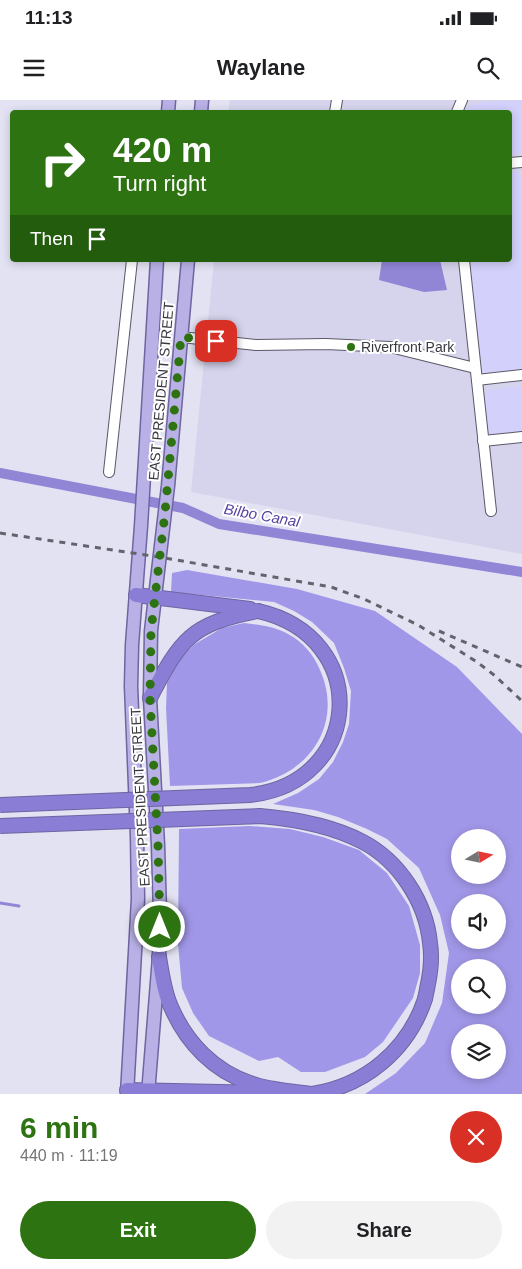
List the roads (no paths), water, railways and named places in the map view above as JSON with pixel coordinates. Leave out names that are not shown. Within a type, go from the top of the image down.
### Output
[{"type":"highway","points":[[0,805],[250,795],[273,792],[299,780],[318,761],[328,746],[334,732],[340,706],[337,680],[328,659],[311,637],[288,620],[258,611],[136,594]]},
{"type":"highway","points":[[150,698],[168,663],[188,638],[200,629],[217,621],[258,611]]},
{"type":"highway","points":[[0,826],[260,816],[297,820],[349,835],[379,852],[392,864],[409,885],[421,908],[430,942],[431,960],[425,999],[414,1027],[405,1039],[382,1064],[354,1082],[338,1088],[310,1094],[127,1092]]},
{"type":"highway","points":[[159,957],[171,1008],[187,1035],[203,1055],[225,1072],[251,1084],[310,1094]]},
{"type":"main road","name":"EAST PRESIDENT STREET","points":[[127,1092],[138,899],[131,686],[157,262]]},
{"type":"main road","name":"EAST PRESIDENT STREET","points":[[148,1092],[159,957],[158,845],[150,698],[151,631],[164,527],[188,262]]},
{"type":"street","points":[[109,472],[132,262]]},
{"type":"street","points":[[464,262],[491,511]]},
{"type":"street","points":[[181,337],[256,345],[326,344],[390,347],[475,368]]},
{"type":"street","points":[[476,380],[522,375]]},
{"type":"street","points":[[483,441],[522,437]]},
{"type":"waterway","name":"Bilbo Canal","points":[[0,473],[183,508],[219,524],[522,572]]},
{"type":"waterway","points":[[0,903],[19,906]]},
{"type":"railway","points":[[0,533],[159,557],[331,587],[364,599],[418,625],[477,662],[522,701]]},
{"type":"railway","points":[[439,631],[522,667]]},
{"type":"place","name":"Riverfront Park","points":[[351,347]]}]
